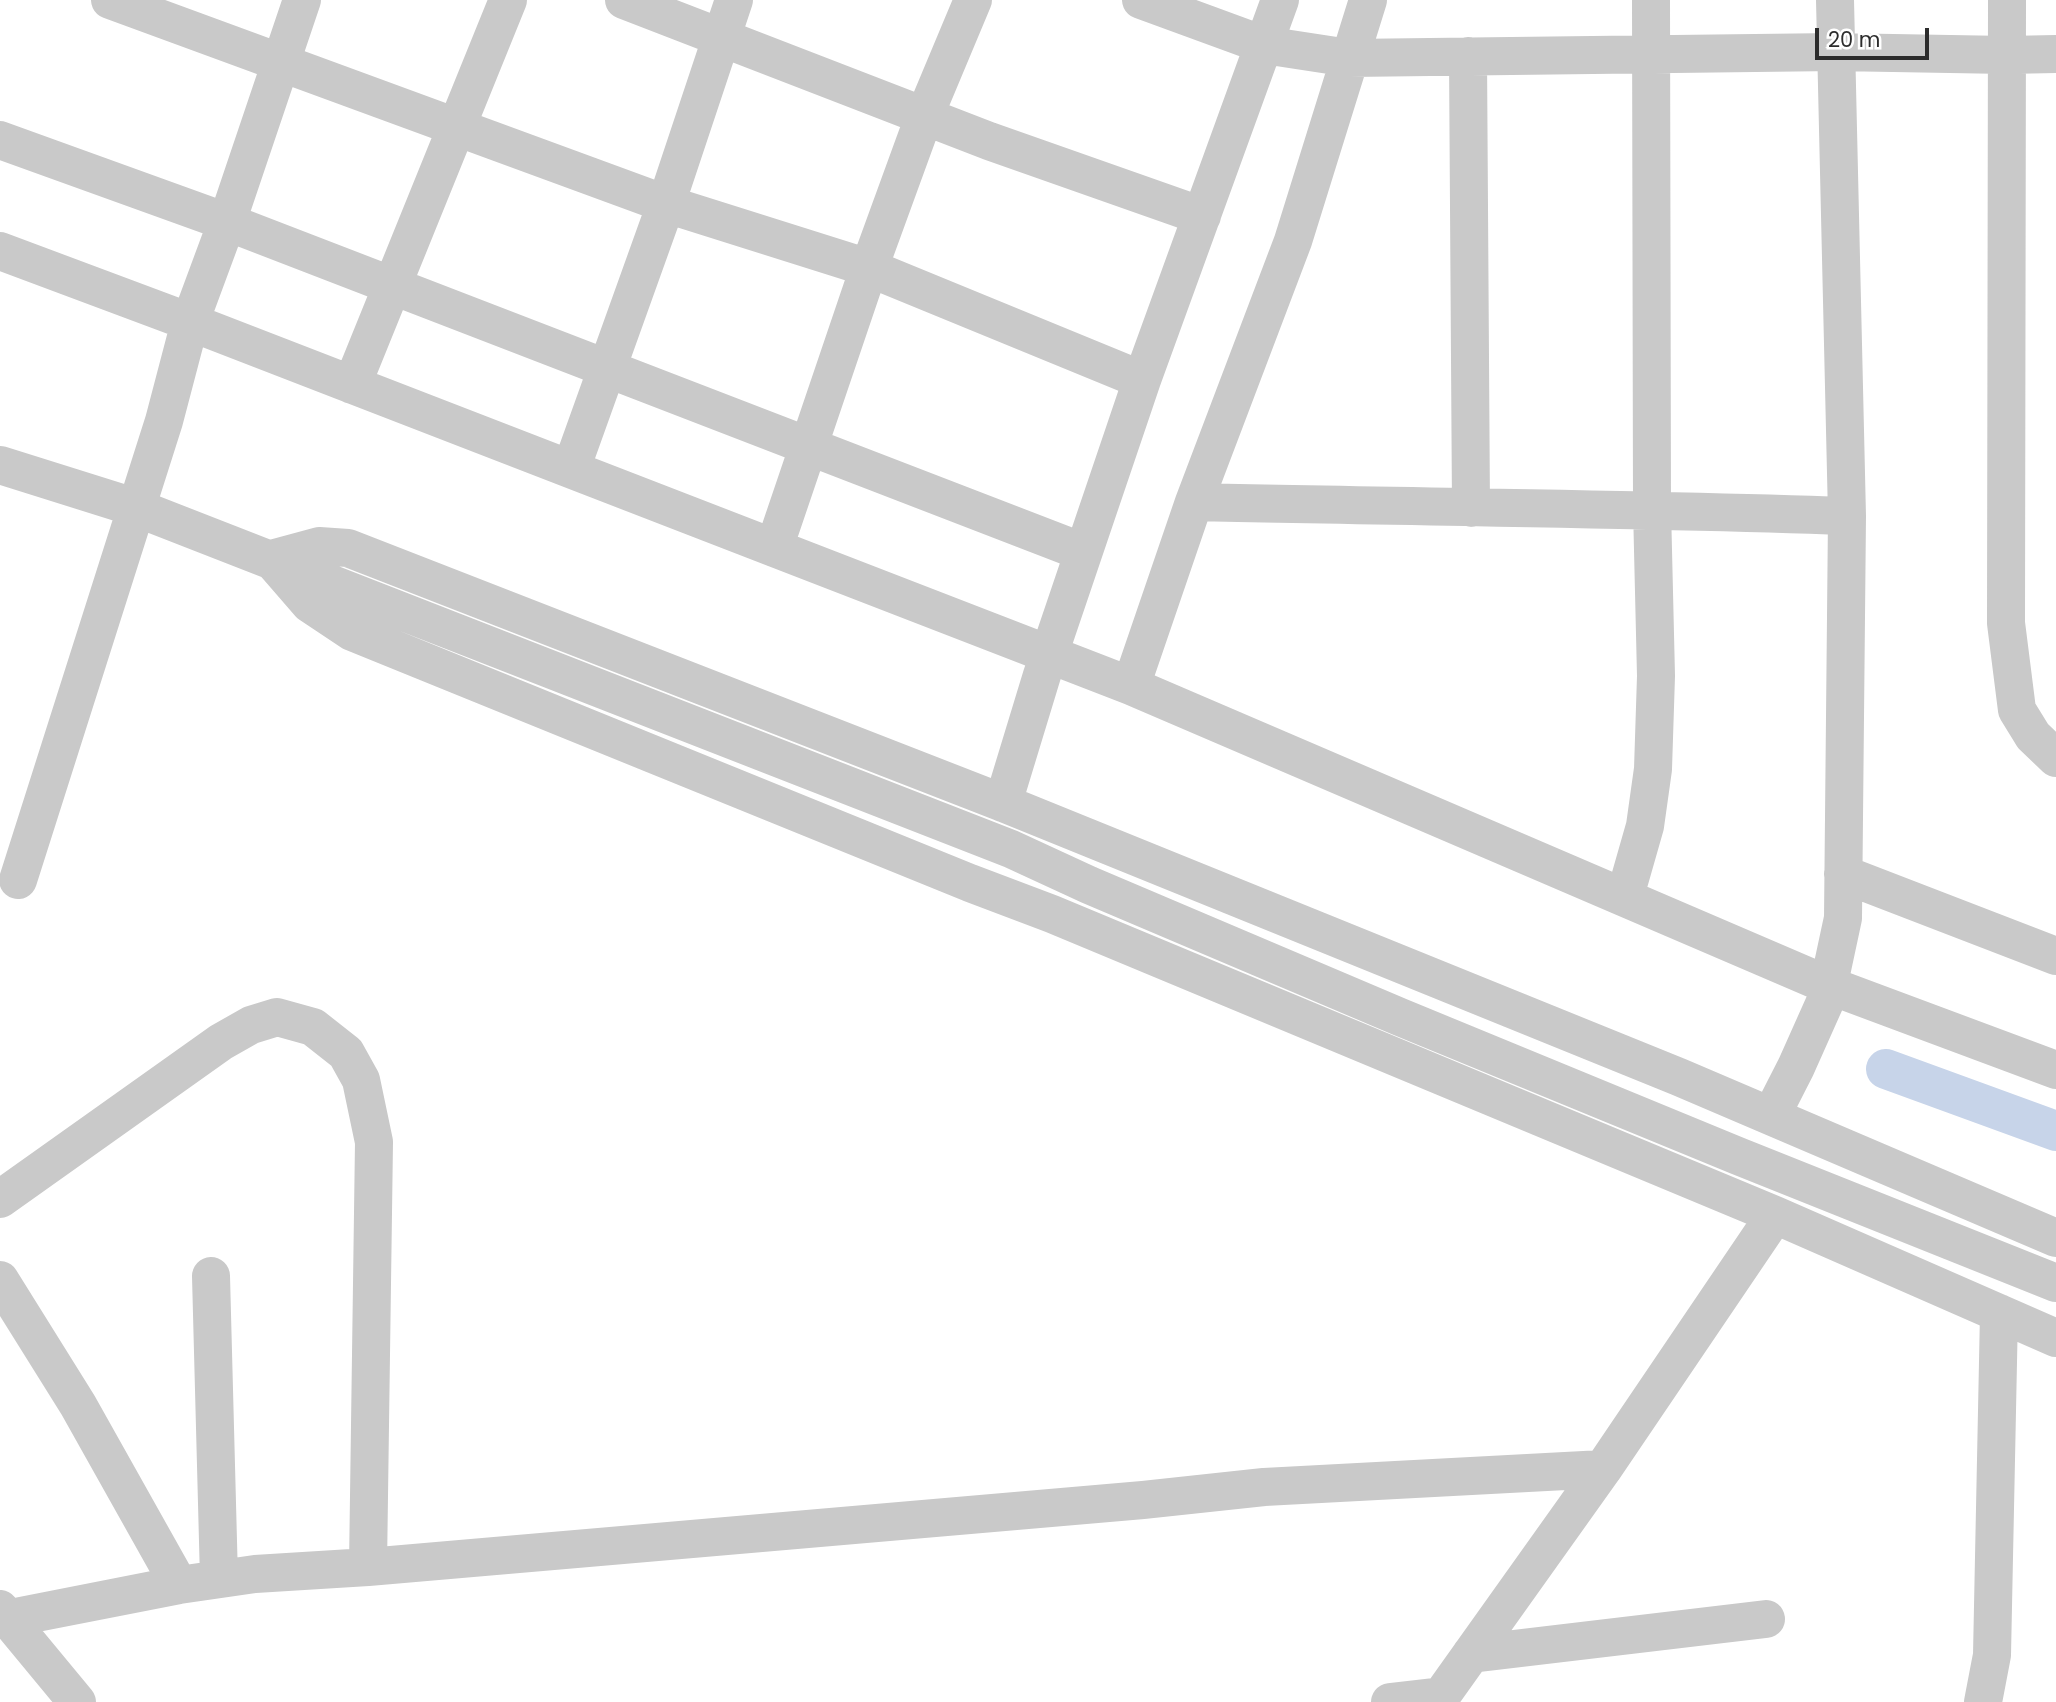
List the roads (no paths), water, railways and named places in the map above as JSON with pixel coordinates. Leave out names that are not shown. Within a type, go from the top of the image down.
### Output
[{"type":"street","points":[[110,0],[666,204],[869,268],[1142,380]]},
{"type":"street","points":[[18,880],[164,421],[188,332],[228,222],[302,0]]},
{"type":"street","points":[[352,385],[508,0]]},
{"type":"street","points":[[624,0],[925,117],[1202,216]]},
{"type":"street","points":[[571,469],[666,204],[734,0]]},
{"type":"street","points":[[774,548],[869,268],[925,117],[973,0]]},
{"type":"street","points":[[1141,0],[1272,46],[1338,56],[1836,52],[2056,54]]},
{"type":"street","points":[[1003,803],[1046,664],[1142,380],[1202,216],[1272,46],[1280,0]]},
{"type":"street","points":[[1131,686],[1194,502],[1293,241],[1338,56],[1368,0]]},
{"type":"street","points":[[1625,896],[1645,826],[1653,769],[1656,676],[1652,508],[1651,0]]},
{"type":"street","points":[[1771,1116],[1796,1068],[1827,993],[1843,918],[1847,516],[1835,0]]},
{"type":"street","points":[[2007,0],[2006,623],[2017,710],[2033,736],[2056,758]]},
{"type":"street","points":[[1468,57],[1471,508]]},
{"type":"street","points":[[0,141],[228,222],[1083,552]]},
{"type":"street","points":[[0,251],[188,332],[352,385],[774,548],[1046,664],[1131,686],[1625,896],[1827,993],[2056,1070]]},
{"type":"street","points":[[0,465],[137,508],[1011,849],[1089,886],[1400,1017],[2056,1283]]},
{"type":"street","points":[[1194,502],[1471,508],[1652,508],[1847,516]]},
{"type":"street","points":[[271,559],[319,546],[348,548],[1003,803],[1771,1116],[2056,1238]]},
{"type":"street","points":[[271,559],[310,604],[352,632],[1052,914],[1775,1215],[2056,1338]]},
{"type":"street","points":[[1843,874],[2056,956]]},
{"type":"street","points":[[0,1199],[250,1025],[277,1017],[313,1027],[346,1053],[361,1080],[374,1142],[368,1567]]},
{"type":"street","points":[[1390,1702],[1439,1699],[1603,1469],[1775,1215]]},
{"type":"street","points":[[211,1276],[219,1579]]},
{"type":"street","points":[[0,1280],[78,1405],[179,1585]]},
{"type":"street","points":[[1983,1702],[1992,1655],[1998,1313]]},
{"type":"street","points":[[2,1616],[255,1574],[368,1567],[1143,1500],[1264,1487],[1603,1469]]},
{"type":"street","points":[[2,1616],[77,1702]]},
{"type":"street","points":[[1471,1654],[1766,1619]]},
{"type":"waterway","points":[[1886,1069],[2056,1131]]}]
